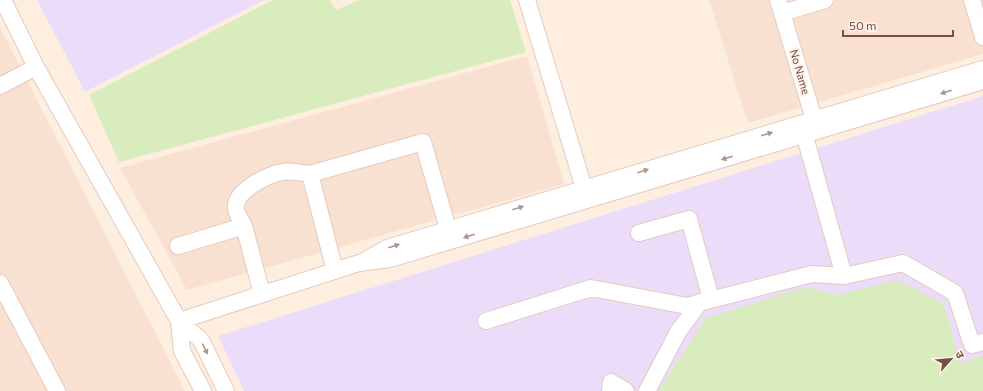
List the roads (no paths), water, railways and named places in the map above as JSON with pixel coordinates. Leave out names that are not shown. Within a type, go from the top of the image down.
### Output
[{"type":"street","points":[[2,0],[36,67],[179,321],[200,340],[226,391]]},
{"type":"street","points":[[527,0],[586,194]]},
{"type":"street","name":"No Name","points":[[825,0],[780,7],[844,276]]},
{"type":"street","points":[[972,0],[983,37]]},
{"type":"street","points":[[0,86],[36,67]]},
{"type":"street","points":[[809,127],[983,68]]},
{"type":"street","points":[[359,263],[390,259],[586,194],[809,127],[983,81]]},
{"type":"street","points":[[262,294],[244,226],[236,209],[237,200],[253,184],[268,176],[283,172],[310,174],[423,142],[448,229]]},
{"type":"street","points":[[310,174],[336,271]]},
{"type":"street","points":[[179,321],[359,263],[386,248],[448,229],[586,194]]},
{"type":"street","points":[[639,233],[689,219],[706,301]]},
{"type":"street","points":[[178,246],[244,226]]},
{"type":"street","points":[[486,321],[591,288],[687,306],[812,274],[844,276],[903,263],[955,293],[972,345],[983,342]]},
{"type":"street","points":[[0,283],[56,391]]},
{"type":"street","points":[[647,391],[678,332],[706,301]]},
{"type":"street","points":[[179,321],[182,351],[204,391]]},
{"type":"street","points":[[610,391],[611,382],[626,391]]}]
